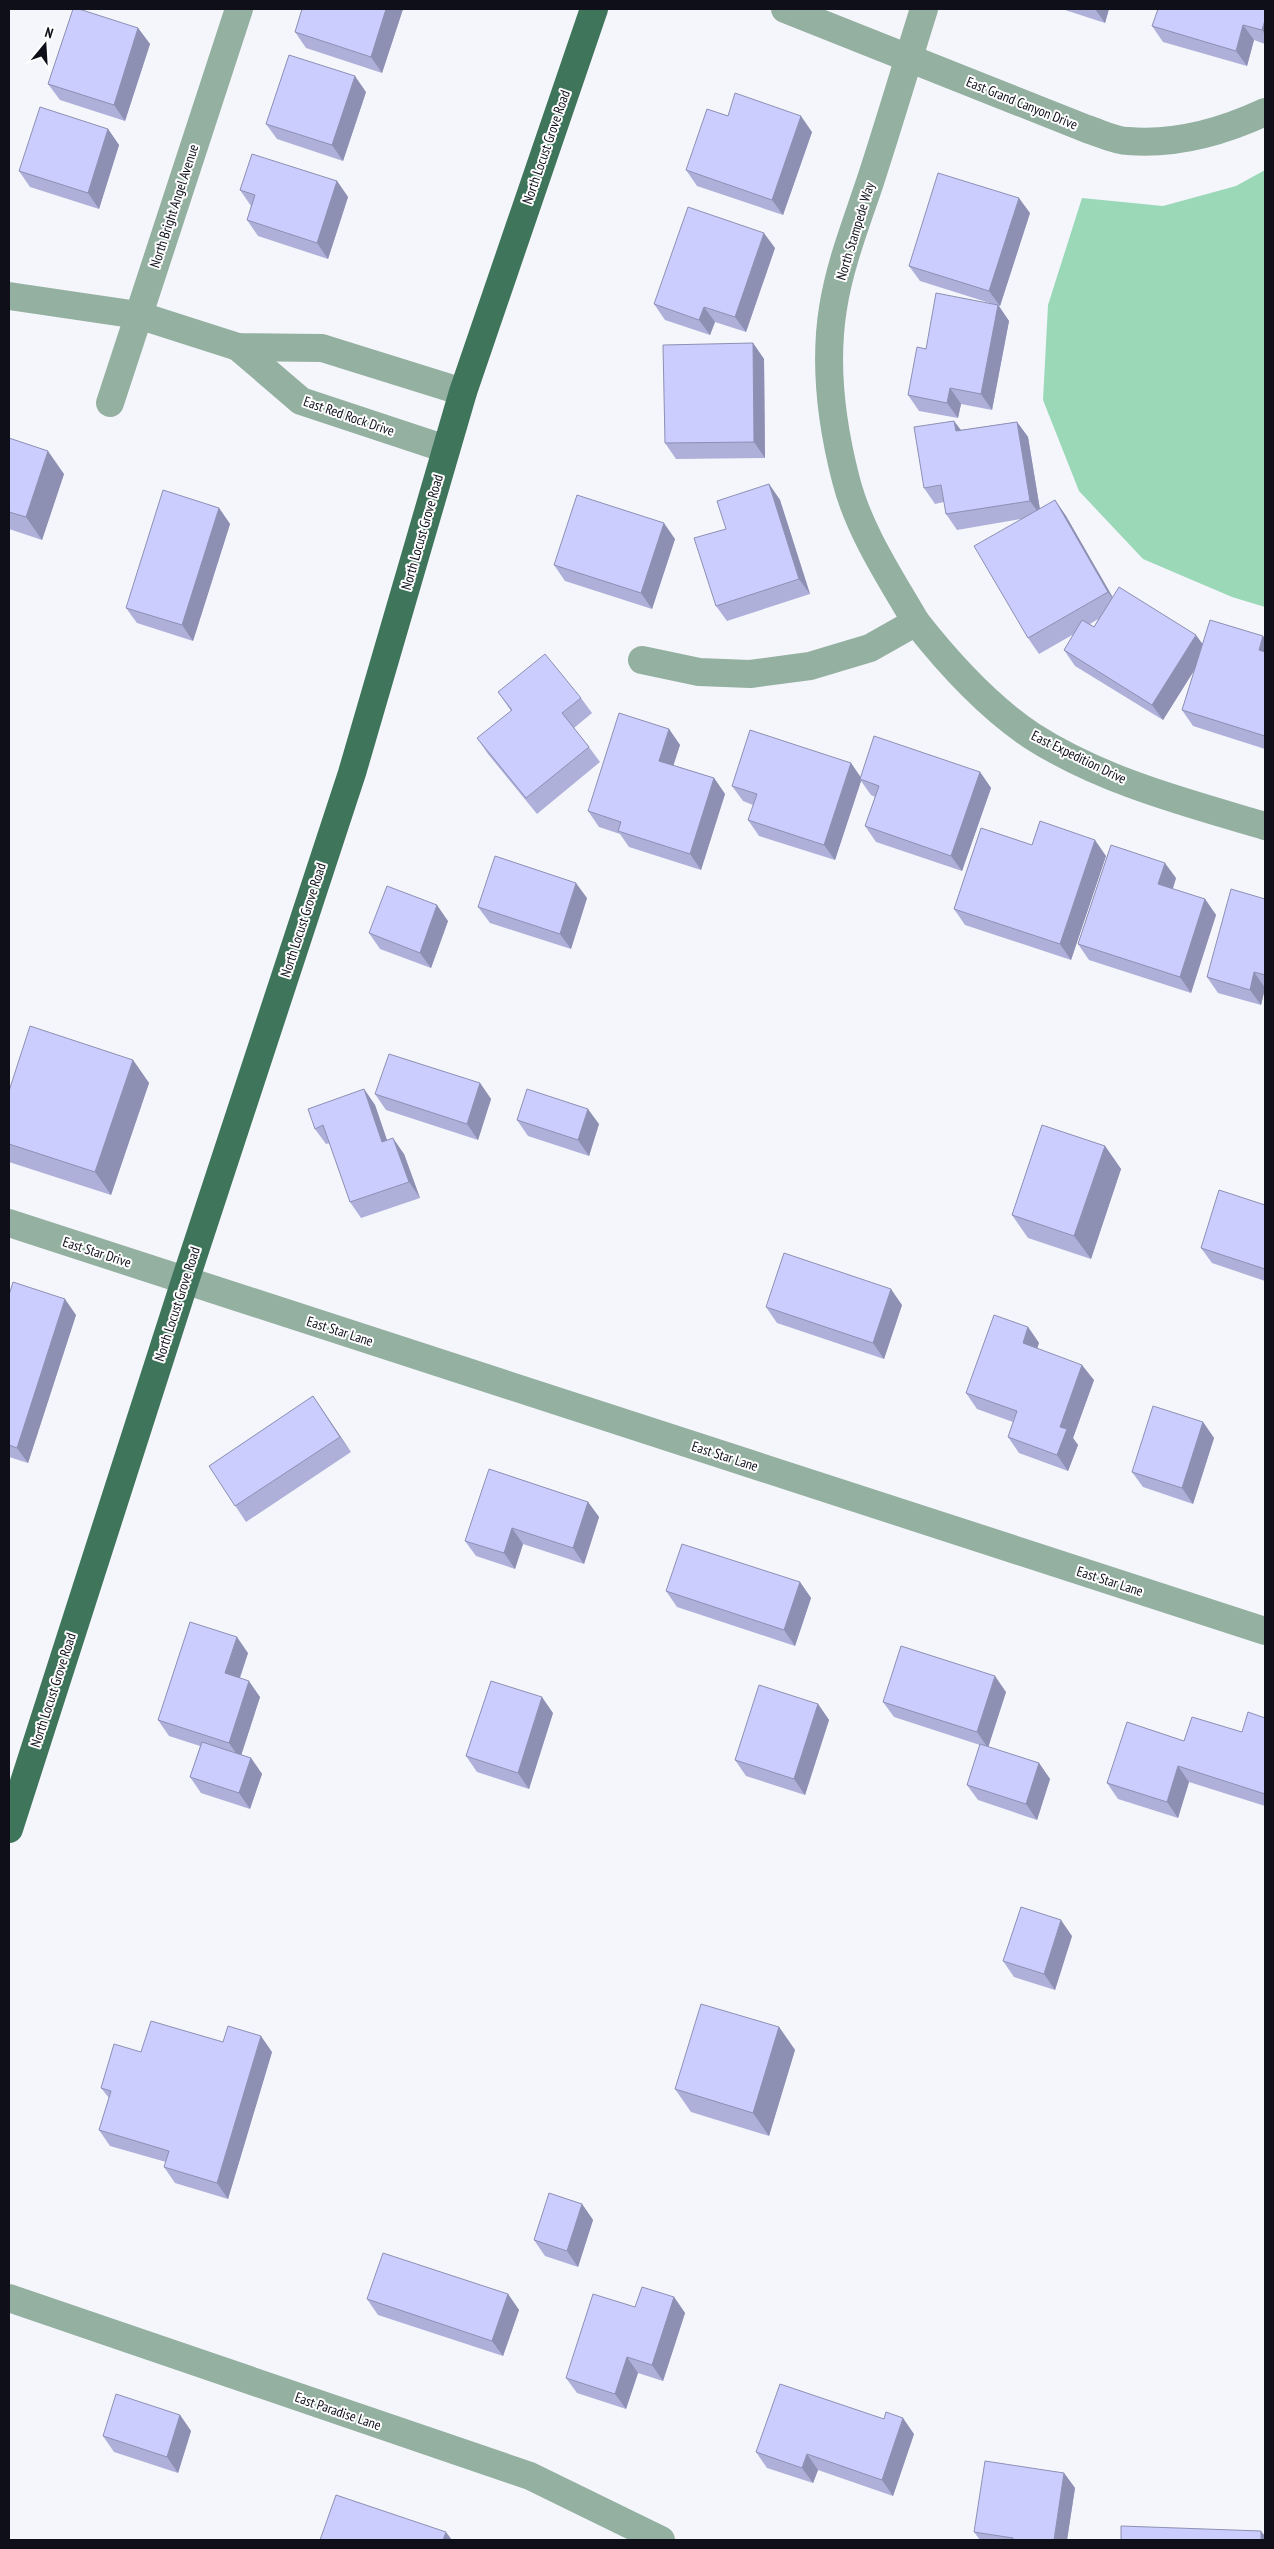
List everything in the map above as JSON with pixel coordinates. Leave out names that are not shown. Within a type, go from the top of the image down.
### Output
[{"type":"main road","name":"North Locust Grove Road","points":[[9,1829],[185,1280],[352,773],[463,392],[594,9]]},
{"type":"street","name":"North Bright Angel Avenue","points":[[110,403],[239,9]]},
{"type":"street","name":"East Grand Canyon Drive","points":[[785,9],[1088,129],[1126,142],[1179,140],[1230,128],[1265,112]]},
{"type":"street","name":"North Stampede Way","points":[[916,622],[880,560],[846,482],[834,428],[830,353],[833,308],[845,254],[924,9]]},
{"type":"street","name":"East Red Rock Drive","points":[[9,296],[138,315],[238,347],[322,348],[463,392]]},
{"type":"street","name":"East Red Rock Drive","points":[[238,347],[301,401],[446,449]]},
{"type":"street","points":[[642,660],[699,672],[750,674],[784,670],[810,666],[870,648],[916,622]]},
{"type":"street","name":"East Expedition Drive","points":[[916,622],[980,694],[1032,736],[1084,763],[1134,784],[1265,826]]},
{"type":"street","name":"East Star Drive","points":[[9,1223],[185,1280]]},
{"type":"street","name":"East Star Lane","points":[[185,1280],[1265,1631]]},
{"type":"street","name":"East Paradise Lane","points":[[9,2298],[530,2476],[661,2540]]},
{"type":"green space","points":[[1265,170],[1265,607],[1232,597],[1143,559],[1079,491],[1043,400],[1048,305],[1082,198],[1163,206],[1236,186]]},
{"type":"building","points":[[73,9],[79,9],[138,28],[114,105],[48,84]]},
{"type":"building","points":[[302,9],[386,9],[371,57],[295,32]]},
{"type":"building","points":[[1158,9],[1265,9],[1265,20],[1262,30],[1243,25],[1236,51],[1152,26]]},
{"type":"building","points":[[289,55],[355,76],[332,145],[266,124]]},
{"type":"building","points":[[735,93],[801,116],[772,200],[686,170],[707,109],[728,116]]},
{"type":"building","points":[[40,107],[108,129],[88,193],[19,171]]},
{"type":"building","points":[[252,154],[337,181],[317,243],[247,220],[255,195],[240,190]]},
{"type":"building","points":[[938,173],[1019,198],[989,291],[909,266]]},
{"type":"building","points":[[688,207],[764,233],[735,317],[704,307],[699,320],[654,304]]},
{"type":"building","points":[[936,293],[998,305],[981,394],[950,388],[947,403],[908,395],[917,347],[926,349]]},
{"type":"building","points":[[753,343],[754,442],[665,443],[663,345]]},
{"type":"building","points":[[954,421],[956,431],[1017,422],[1030,501],[946,514],[941,485],[924,488],[914,427]]},
{"type":"building","points":[[9,438],[48,451],[26,517],[9,512]]},
{"type":"building","points":[[769,484],[799,579],[716,606],[694,538],[726,529],[717,501]]},
{"type":"building","points":[[163,490],[219,508],[182,625],[126,608]]},
{"type":"building","points":[[577,495],[664,523],[641,593],[554,565]]},
{"type":"building","points":[[1055,500],[1108,592],[1028,638],[974,546]]},
{"type":"building","points":[[1119,587],[1196,635],[1152,705],[1064,650],[1082,620],[1094,627]]},
{"type":"building","points":[[1210,620],[1263,636],[1259,650],[1265,652],[1265,736],[1182,710]]},
{"type":"building","points":[[545,654],[581,698],[562,713],[589,747],[526,798],[477,738],[512,710],[498,692]]},
{"type":"building","points":[[619,713],[669,729],[659,761],[714,778],[690,854],[618,831],[621,822],[588,811]]},
{"type":"building","points":[[750,730],[851,763],[824,845],[748,820],[757,794],[732,786]]},
{"type":"building","points":[[874,736],[980,772],[951,856],[865,826],[879,786],[860,779]]},
{"type":"building","points":[[1040,821],[1095,840],[1060,944],[954,909],[981,828],[1032,845]]},
{"type":"building","points":[[1111,845],[1165,863],[1158,884],[1205,899],[1180,977],[1078,944]]},
{"type":"building","points":[[495,856],[576,883],[560,934],[478,907]]},
{"type":"building","points":[[387,886],[437,905],[420,953],[369,933]]},
{"type":"building","points":[[1231,889],[1265,899],[1265,975],[1254,972],[1250,990],[1207,977]]},
{"type":"building","points":[[30,1026],[133,1060],[95,1172],[9,1144],[9,1091]]},
{"type":"building","points":[[389,1054],[480,1083],[467,1124],[375,1094]]},
{"type":"building","points":[[364,1089],[382,1142],[393,1138],[409,1182],[350,1202],[323,1125],[315,1129],[308,1109]]},
{"type":"building","points":[[527,1089],[588,1109],[578,1140],[517,1120]]},
{"type":"building","points":[[1042,1125],[1105,1146],[1074,1236],[1012,1215]]},
{"type":"building","points":[[1219,1190],[1265,1205],[1265,1269],[1201,1248]]},
{"type":"building","points":[[784,1253],[891,1289],[873,1343],[766,1307]]},
{"type":"building","points":[[13,1282],[65,1299],[17,1448],[9,1445],[9,1295]]},
{"type":"building","points":[[994,1315],[1028,1327],[1023,1343],[1082,1365],[1060,1427],[1067,1429],[1057,1455],[1008,1437],[1017,1411],[966,1393]]},
{"type":"building","points":[[313,1396],[340,1437],[235,1506],[209,1466]]},
{"type":"building","points":[[1153,1406],[1203,1422],[1182,1488],[1132,1472]]},
{"type":"building","points":[[489,1469],[588,1502],[573,1548],[512,1528],[504,1553],[465,1541]]},
{"type":"building","points":[[682,1544],[800,1582],[784,1630],[666,1591]]},
{"type":"building","points":[[190,1622],[237,1637],[225,1673],[249,1681],[229,1743],[158,1720]]},
{"type":"building","points":[[901,1646],[995,1676],[977,1732],[883,1702]]},
{"type":"building","points":[[491,1681],[542,1697],[518,1773],[466,1756]]},
{"type":"building","points":[[759,1685],[818,1704],[794,1779],[735,1760]]},
{"type":"building","points":[[1248,1712],[1265,1718],[1265,1794],[1178,1766],[1167,1802],[1107,1783],[1127,1722],[1184,1741],[1192,1717],[1242,1732]]},
{"type":"building","points":[[202,1742],[251,1758],[239,1793],[190,1777]]},
{"type":"building","points":[[980,1744],[1039,1763],[1026,1804],[967,1785]]},
{"type":"building","points":[[1021,1907],[1061,1920],[1044,1974],[1003,1961]]},
{"type":"building","points":[[701,2004],[779,2027],[753,2113],[675,2089]]},
{"type":"building","points":[[151,2021],[223,2042],[228,2026],[261,2036],[217,2183],[164,2167],[169,2151],[99,2130],[111,2091],[101,2088],[114,2044],[141,2052]]},
{"type":"building","points":[[549,2193],[582,2204],[567,2251],[534,2240]]},
{"type":"building","points":[[383,2253],[508,2294],[492,2341],[367,2299]]},
{"type":"building","points":[[642,2287],[674,2297],[652,2365],[627,2357],[615,2394],[566,2378],[593,2294],[635,2307]]},
{"type":"building","points":[[780,2384],[884,2419],[886,2412],[903,2418],[882,2480],[807,2454],[802,2468],[756,2452]]},
{"type":"building","points":[[116,2394],[180,2415],[167,2457],[103,2436]]},
{"type":"building","points":[[985,2461],[1064,2473],[1054,2540],[1013,2540],[1013,2538],[974,2532]]},
{"type":"building","points":[[336,2495],[446,2532],[443,2540],[320,2540]]},
{"type":"building","points":[[1121,2526],[1261,2531],[1261,2540],[1121,2540]]}]
